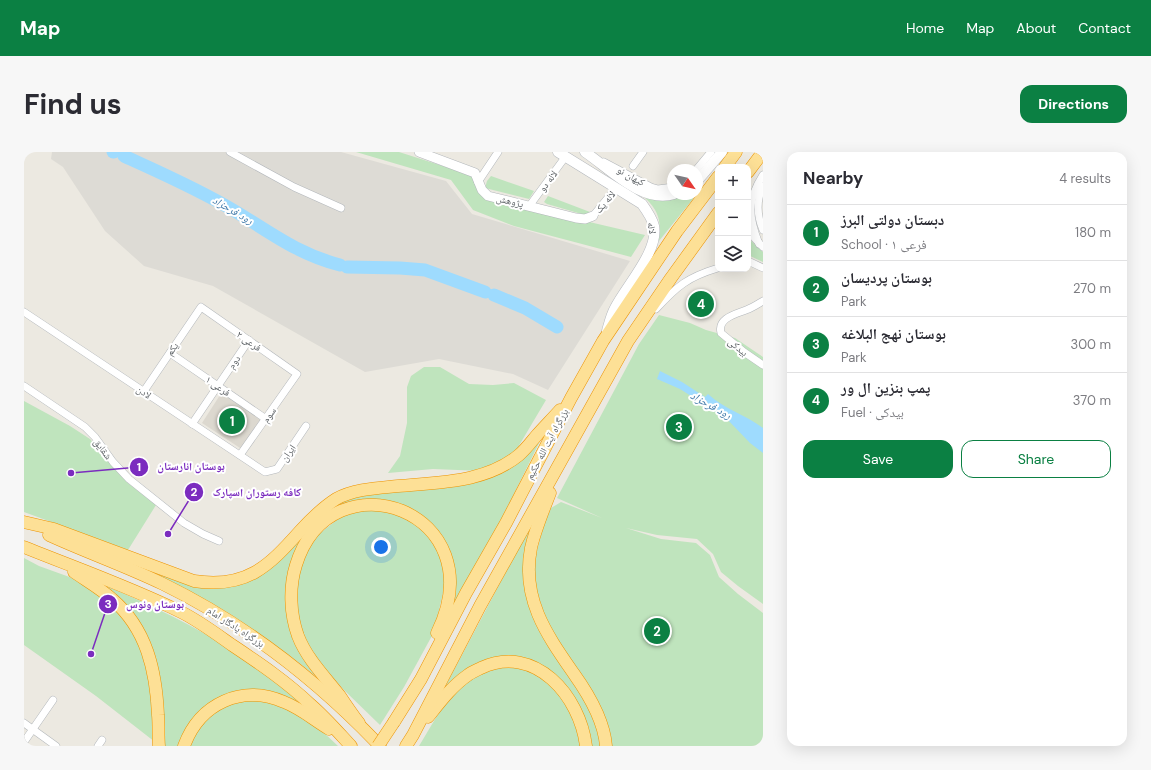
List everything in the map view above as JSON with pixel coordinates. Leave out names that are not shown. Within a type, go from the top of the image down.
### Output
[{"type":"highway","points":[[727,164],[736,152]]},
{"type":"highway","points":[[751,168],[763,152]]},
{"type":"highway","name":"بزرگراه آیت الله حکیم","points":[[379,746],[421,679],[603,341],[677,231],[715,180]]},
{"type":"highway","name":"بزرگراه آیت الله حکیم","points":[[413,735],[480,606],[628,341],[715,217]]},
{"type":"highway","points":[[24,523],[54,529],[194,581],[208,583],[227,582],[249,575],[265,566],[284,549],[323,507],[338,498],[370,489],[476,477],[499,468],[520,454],[571,398]]},
{"type":"highway","points":[[561,460],[531,548],[530,568],[532,593],[546,632],[596,710],[603,727],[606,746]]},
{"type":"highway","points":[[359,723],[304,648],[295,626],[291,599],[294,570],[303,547],[319,526],[330,517],[343,510],[372,504],[384,505],[398,509],[415,518],[424,525],[436,537],[444,550],[448,560],[450,575],[448,602],[445,616],[432,643],[421,679]]},
{"type":"highway","name":"بزرگراه یادگار امام","points":[[24,523],[163,584],[239,628],[293,666],[359,723],[379,746]]},
{"type":"highway","name":"بزرگراه یادگار امام","points":[[24,547],[105,579],[192,618],[290,686],[313,706],[348,743]]},
{"type":"highway","points":[[62,563],[112,598],[125,612],[140,634],[149,654],[154,678],[158,715],[159,746]]},
{"type":"highway","points":[[406,746],[413,735],[451,690],[468,674],[491,664],[505,662],[518,663],[538,669],[551,678],[563,690],[580,720],[584,731],[586,746]]},
{"type":"highway","points":[[184,746],[194,726],[211,708],[236,696],[250,694],[273,698],[292,705],[348,743]]},
{"type":"main road","points":[[703,174],[722,152]]},
{"type":"main road","name":"لاله","points":[[562,154],[642,204],[654,226],[653,244],[614,309],[603,341]]},
{"type":"main road","points":[[588,154],[635,188],[658,196],[667,195]]},
{"type":"street","points":[[230,152],[294,187],[341,208]]},
{"type":"street","name":"پژوهش","points":[[422,152],[475,173],[482,190],[488,196],[530,205],[576,218],[585,219],[593,216]]},
{"type":"street","points":[[478,182],[498,152]]},
{"type":"street","points":[[633,166],[643,152]]},
{"type":"street","points":[[701,164],[711,152]]},
{"type":"street","name":"لاله دو","points":[[530,205],[562,154]]},
{"type":"street","name":"کیهان نو","points":[[588,154],[651,187],[667,187]]},
{"type":"street","points":[[761,245],[752,226],[750,210],[756,186],[763,175]]},
{"type":"street","points":[[763,186],[759,197],[758,212],[763,230]]},
{"type":"street","name":"لاله یک","points":[[593,216],[616,188]]},
{"type":"street","points":[[751,234],[761,245]]},
{"type":"street","points":[[751,262],[763,268]]},
{"type":"street","points":[[628,341],[654,311],[684,282],[702,273],[715,269]]},
{"type":"street","name":"بیدکی","points":[[763,301],[748,310],[725,319],[720,328],[721,333],[763,365]]},
{"type":"street","name":"فرعی ۲","points":[[201,308],[297,374]]},
{"type":"street","name":"یکم","points":[[144,391],[201,308]]},
{"type":"street","name":"لادن","points":[[24,312],[265,472]]},
{"type":"street","name":"دوم","points":[[192,424],[249,340]]},
{"type":"street","name":"فرعی ۱","points":[[170,353],[266,419]]},
{"type":"street","name":"سوم","points":[[240,455],[297,374]]},
{"type":"street","name":"شقایق","points":[[24,386],[85,428],[129,479],[184,523],[219,541]]},
{"type":"street","name":"ایران","points":[[265,472],[277,469],[306,426]]},
{"type":"street","points":[[24,742],[54,700]]},
{"type":"street","points":[[24,723],[56,746]]},
{"type":"shaded area","points":[[52,152],[341,152],[446,181],[472,214],[630,261],[548,390],[513,374],[439,359],[365,372],[213,286],[144,266],[105,231],[63,167],[51,159]]},
{"type":"shaded area","points":[[222,392],[261,420],[243,447],[240,448],[202,423]]},
{"type":"green space","points":[[356,152],[399,152],[471,175],[487,198],[645,235],[631,257],[514,226],[473,210],[451,180]]},
{"type":"green space","points":[[491,176],[534,191],[529,199],[485,188],[487,181]]},
{"type":"green space","points":[[548,196],[590,212],[585,215],[547,204],[544,202]]},
{"type":"green space","points":[[645,198],[692,200],[659,241],[660,228],[657,213]]},
{"type":"green space","points":[[751,241],[763,252],[763,262],[751,256]]},
{"type":"green space","points":[[659,315],[690,323],[706,330],[735,338],[763,357],[763,604],[721,572],[713,554],[697,539],[657,535],[626,528],[661,539],[696,543],[710,555],[719,577],[763,613],[763,746],[610,746],[546,623],[535,584],[534,562],[544,524],[551,508],[561,502],[602,518],[557,498],[639,344]]},
{"type":"green space","points":[[424,367],[440,367],[469,384],[493,385],[514,383],[546,400],[514,454],[482,471],[433,469],[388,473],[400,456],[407,423],[407,387],[411,376]]},
{"type":"green space","points":[[24,401],[70,426],[90,439],[128,483],[156,505],[128,550],[24,512]]},
{"type":"green space","points":[[543,435],[503,516],[449,618],[453,601],[454,576],[452,561],[442,540],[373,501],[308,532],[299,548],[287,603],[330,688],[298,662],[233,616],[208,601],[120,556],[175,577],[240,583],[324,512],[350,497],[471,481]]},
{"type":"green space","points":[[371,507],[391,511],[420,526],[437,546],[446,580],[434,632],[404,687],[380,725],[344,690],[313,656],[298,624],[295,598],[298,570],[315,537],[347,512]]},
{"type":"green space","points":[[536,515],[526,584],[591,708],[602,746],[589,746],[577,704],[514,659],[444,689]]},
{"type":"green space","points":[[24,558],[39,566],[75,579],[120,610],[147,658],[155,742],[96,696],[24,645]]},
{"type":"green space","points":[[85,577],[172,616],[206,634],[246,660],[270,678],[315,716],[292,700],[229,695],[180,746],[163,746],[146,636]]},
{"type":"green space","points":[[498,667],[516,667],[527,670],[548,681],[572,712],[582,746],[419,746],[438,715],[452,695],[460,687],[480,672]]},
{"type":"green space","points":[[246,699],[278,703],[320,729],[338,746],[189,746],[194,733],[219,708]]},
{"type":"water","points":[[660,371],[682,382],[705,397],[708,394],[721,404],[763,428],[763,453],[750,443],[726,418],[680,389],[657,379]]},
{"type":"waterway","name":"رود فرحزاد","points":[[124,156],[206,195],[297,249],[340,265]]},
{"type":"waterway","name":"رود فرحزاد","points":[[347,267],[425,270],[485,292]]},
{"type":"waterway","name":"رود فرحزاد","points":[[494,295],[525,308],[557,327]]},
{"type":"place","name":"پمپ بنزین ال ور","points":[[701,304]]},
{"type":"place","name":"دبستان دولتی البرز","points":[[232,421]]},
{"type":"place","name":"بوستان نهج البلاغه","points":[[679,427]]},
{"type":"place","name":"بوستان انارستان","points":[[71,473]]},
{"type":"place","name":"کافه رستوران اسپارک","points":[[168,534]]},
{"type":"place","name":"بوستان پردیسان","points":[[657,631]]},
{"type":"place","name":"بوستان ونوس","points":[[91,654]]}]
